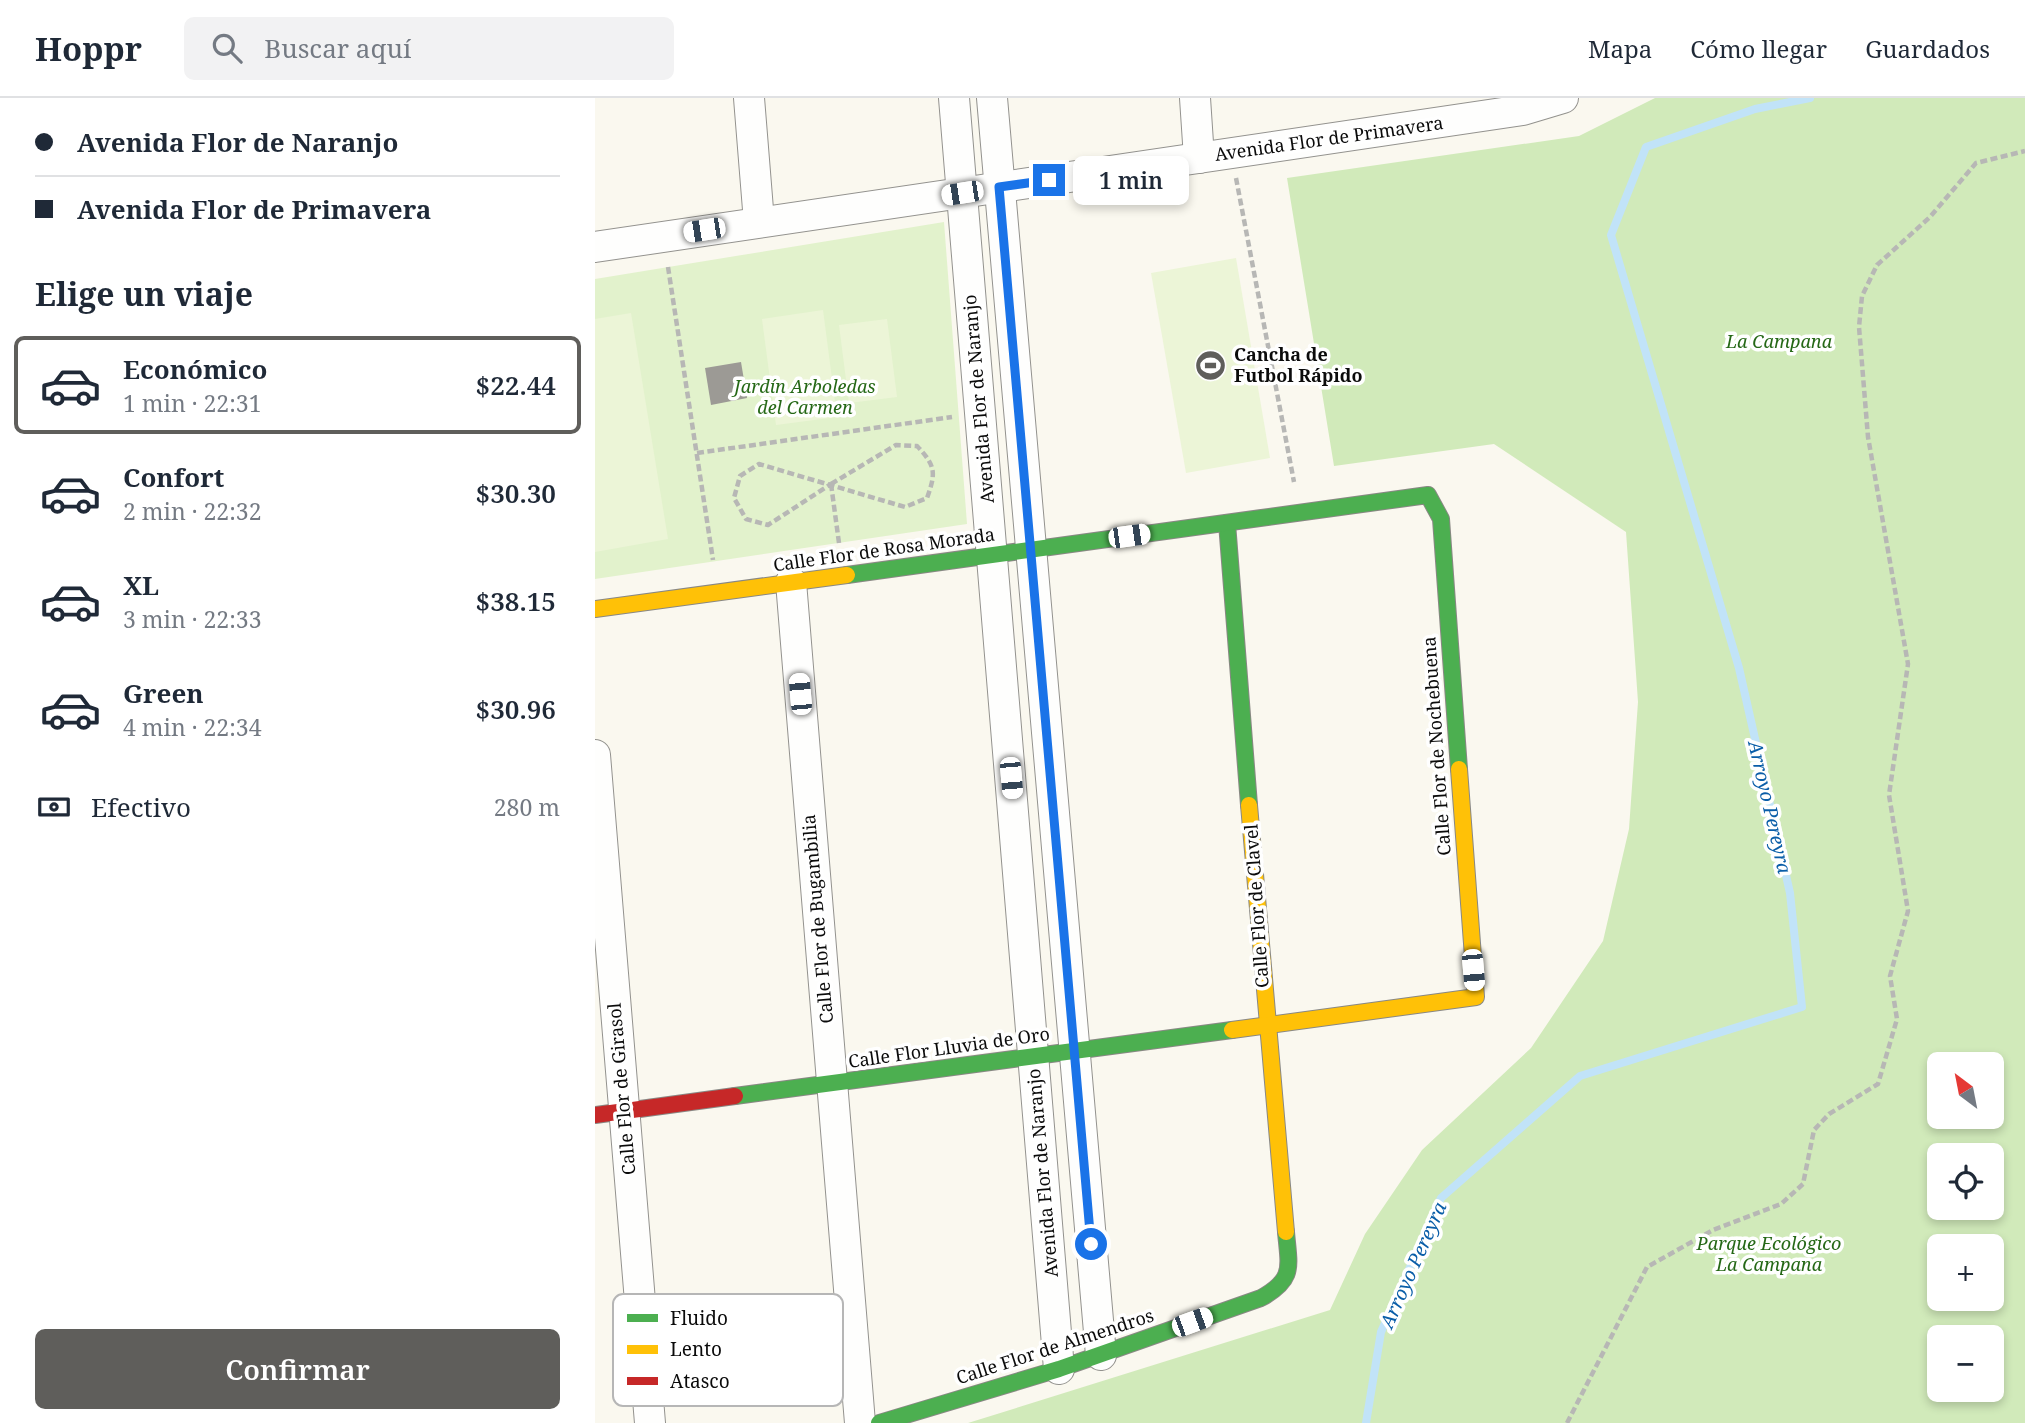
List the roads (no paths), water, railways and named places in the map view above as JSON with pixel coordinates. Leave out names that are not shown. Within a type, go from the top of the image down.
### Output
[{"type":"street","points":[[749,98],[759,222]]},
{"type":"street","name":"Avenida Flor de Naranjo","points":[[954,98],[1059,1369]]},
{"type":"street","points":[[992,98],[1101,1355]]},
{"type":"street","points":[[1195,98],[1199,158]]},
{"type":"street","name":"Avenida Flor de Primavera","points":[[595,247],[1523,110],[1563,98]]},
{"type":"street","name":"Calle Flor de Rosa Morada","points":[[595,609],[1428,495]]},
{"type":"street","name":"Calle Flor de Nochebuena","points":[[1428,495],[1441,519],[1476,997]]},
{"type":"street","name":"Calle Flor de Clavel","points":[[1227,523],[1266,1025],[1289,1268],[1280,1287]]},
{"type":"street","name":"Calle Flor de Bugambilia","points":[[791,582],[860,1423]]},
{"type":"street","name":"Calle Flor de Girasol","points":[[595,755],[639,1294]]},
{"type":"street","name":"Calle Flor Lluvia de Oro","points":[[595,1115],[1476,997]]},
{"type":"street","name":"Calle Flor de Almendros","points":[[879,1423],[1101,1355],[1261,1298],[1280,1287]]},
{"type":"waterway","name":"Arroyo Pereyra","points":[[1366,1423],[1381,1332],[1441,1198],[1580,1076],[1802,1007],[1790,893],[1739,668],[1611,235],[1646,147],[1755,109],[1810,98]]},
{"type":"place","name":"Cancha de Futbol Rápido","points":[[1211,365]]},
{"type":"park label","name":"La Campana","points":[[1779,342]]},
{"type":"park label","name":"Jardín Arboledas del Carmen","points":[[805,397]]},
{"type":"park label","name":"Parque Ecológico La Campana","points":[[1769,1254]]}]
